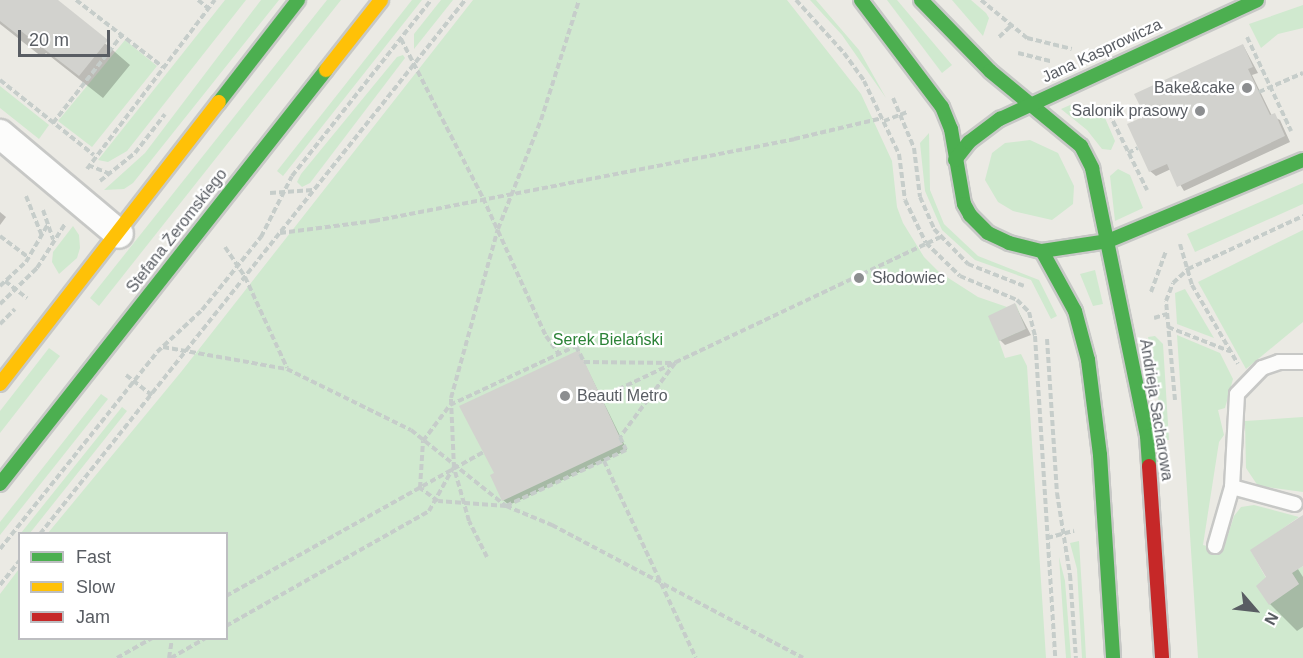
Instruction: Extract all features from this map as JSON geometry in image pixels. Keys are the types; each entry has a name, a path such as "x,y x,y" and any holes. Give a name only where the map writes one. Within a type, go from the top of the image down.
{"street":[{"path":"0,384 119,234 298,0"},
{"name":"Stefana Żeromskiego","path":"0,484 381,0"},
{"path":"861,0 935,94 951,129 964,204 976,224 1009,243 1042,251 1108,241 1303,160"},
{"path":"921,0 990,71 1081,146 1092,168 1108,241"},
{"name":"Jana Kasprowicza","path":"1029,105 1257,0"},
{"path":"955,160 984,130 1029,105"},
{"path":"0,134 119,234"},
{"name":"Andrieja Sacharowa","path":"1108,241 1148,446 1162,658"},
{"path":"1042,251 1075,311 1088,360 1101,469 1113,658"}],"lane":[{"path":"1215,546 1232,487 1233,417 1237,394 1247,380 1279,362 1303,362"},
{"path":"1232,487 1295,504"}],"path":[{"path":"76,0 163,67"},
{"path":"198,0 208,9"},
{"path":"85,172 94,155 215,0"},
{"path":"0,549 163,346 202,310 238,266 268,227 282,192 431,0"},
{"path":"42,532 465,0"},
{"path":"487,557 469,521 454,468 450,405 498,229 542,120 579,0"},
{"path":"796,0 852,62 883,120 900,159 907,207 926,243 960,276 1017,300 1029,312 1036,342 1055,658"},
{"path":"981,0 1027,38 1075,50"},
{"path":"53,123 122,35"},
{"path":"1236,40 1246,35 1295,139"},
{"path":"401,39 415,62 483,198 546,336 559,354"},
{"path":"1009,56 1035,54 1054,64"},
{"path":"1259,92 1271,89 1303,73"},
{"path":"0,80 94,155"},
{"path":"890,89 916,155 926,216 940,237 968,264 1028,289"},
{"path":"1104,102 1114,97"},
{"path":"95,188 135,153 171,108"},
{"path":"280,233 374,221 512,192 794,139 900,116 920,108"},
{"path":"1107,108 1148,191 1155,195"},
{"path":"1128,153 1138,148"},
{"path":"261,202 268,193 314,190"},
{"path":"0,286 29,258 53,214"},
{"path":"1167,314 1170,288 1188,269 1303,216"},
{"path":"0,304 37,268 70,217"},
{"path":"1178,235 1192,285 1247,380"},
{"path":"0,236 29,258"},
{"path":"602,397 940,237"},
{"path":"232,238 225,247 245,277 287,369"},
{"path":"1146,297 1155,286 1165,260 1164,241"},
{"path":"5,281 35,304"},
{"path":"1168,327 1230,351"},
{"path":"1047,331 1057,492 1070,575 1076,658"},
{"path":"163,346 287,369 411,430 454,468 506,506 552,525 662,586 803,658"},
{"path":"420,488 423,441 450,405 576,346 584,362 675,363"},
{"path":"420,488 438,501 506,506 604,461 626,450 620,437 675,363"},
{"path":"118,368 152,394"},
{"path":"228,595 484,452"},
{"path":"604,461 696,658"},
{"path":"228,625 429,511 438,501 454,468"},
{"path":"0,585 18,562"},
{"path":"117,658 150,640"},
{"path":"170,658 172,640"},
{"path":"170,658 203,640"}],"green space":[{"path":"225,0 246,0 127,151 108,162 98,160"},
{"path":"261,0 279,0 133,183 124,189 104,190 145,153"},
{"path":"327,0 341,0 99,306 90,298"},
{"path":"412,0 422,0 283,176 277,171"},
{"path":"441,0 453,0 414,49 414,34"},
{"name":"Serek Bielański","path":"473,0 787,0 861,94 892,161 897,207 903,223 924,257 939,272 978,297 1007,307 1016,304 1026,329 999,341 1005,358 1021,354 1027,366 1046,658 0,658 0,594 18,570 18,640 228,640 228,532 49,532 181,372"},
{"path":"810,0 816,0 859,50 886,98 842,35"},
{"path":"887,0 897,0 952,65 942,73"},
{"path":"952,0 971,0 986,13 989,18 983,36"},
{"path":"1303,5 1303,28 1278,34 1261,48 1249,24"},
{"path":"125,40 157,66 92,147 58,121"},
{"path":"403,55 405,58 310,183 302,187 297,182 301,174 397,57"},
{"path":"0,86 49,125 39,139 0,108"},
{"path":"1077,102 1105,118 1115,141 1111,150 1102,149 1087,130 1061,109"},
{"path":"929,133 930,190 944,224 978,256 1039,280 1057,316 1051,319 1031,280 975,260 942,230 925,191 920,143"},
{"path":"1030,140 1058,153 1074,186 1073,204 1052,220 1013,211 998,202 985,180 992,153 1005,143"},
{"path":"1118,169 1130,175 1143,208 1115,221 1110,176"},
{"path":"1303,183 1303,204 1195,252 1187,234"},
{"path":"73,226 79,235 80,248 77,258 59,274 52,262 53,252"},
{"path":"1303,230 1303,322 1246,369 1198,282"},
{"path":"1095,270 1103,304 1093,306 1080,274"},
{"path":"1185,289 1214,338 1177,324 1175,293"},
{"path":"1177,335 1220,353 1233,379 1225,408 1218,410 1224,435 1219,442 1203,545 1223,550 1234,516 1241,507 1254,505 1299,517 1251,551 1266,578 1269,604 1299,584 1292,573 1303,566 1303,658 1198,658"},
{"path":"1155,336 1163,344 1169,440 1165,440 1148,337"},
{"path":"49,348 60,356 0,433 0,411"},
{"path":"101,394 108,399 0,535 0,522"},
{"path":"122,407 127,411 31,532 22,532"},
{"path":"1303,417 1303,492 1258,486 1246,468 1245,421"},
{"path":"1079,541 1086,658 1082,658 1077,569 1070,543"},
{"path":"1059,557 1065,581 1071,658 1066,658"}],"building":[{"path":"0,0 58,0 108,40 79,76 21,31 18,35 0,21"},
{"path":"1243,44 1253,67 1248,69 1270,115 1275,113 1285,136 1177,187 1167,164 1149,172 1127,124 1145,116 1134,94"},
{"path":"1015,303 1026,329 999,341 988,316"},
{"path":"579,350 623,444 502,501 490,475 494,473 459,406"},
{"path":"1303,515 1303,566 1292,573 1299,584 1269,605 1256,586 1266,577 1250,550"}],"traffic: fast":[{"path":"219,102 298,0"},
{"path":"861,0 942,107 951,129 964,204 970,215 988,233 1009,243 1042,251 1108,241 1303,160"},
{"path":"921,0 990,71 1081,146 1092,168 1147,436 1149,466"},
{"path":"955,160 969,142 1000,119 1257,0"},
{"path":"0,484 326,70"},
{"path":"1042,251 1075,311 1088,360 1100,455 1113,658"}],"traffic: slow":[{"path":"326,70 381,0"},
{"path":"0,384 219,102"}],"traffic: jam":[{"path":"1149,466 1162,658"}],"place":[{"name":"Bake&cake","path":"1247,88"},
{"name":"Salonik prasowy","path":"1200,111"},
{"name":"Słodowiec","path":"859,278"},
{"name":"Beauti Metro","path":"565,396"}]}
